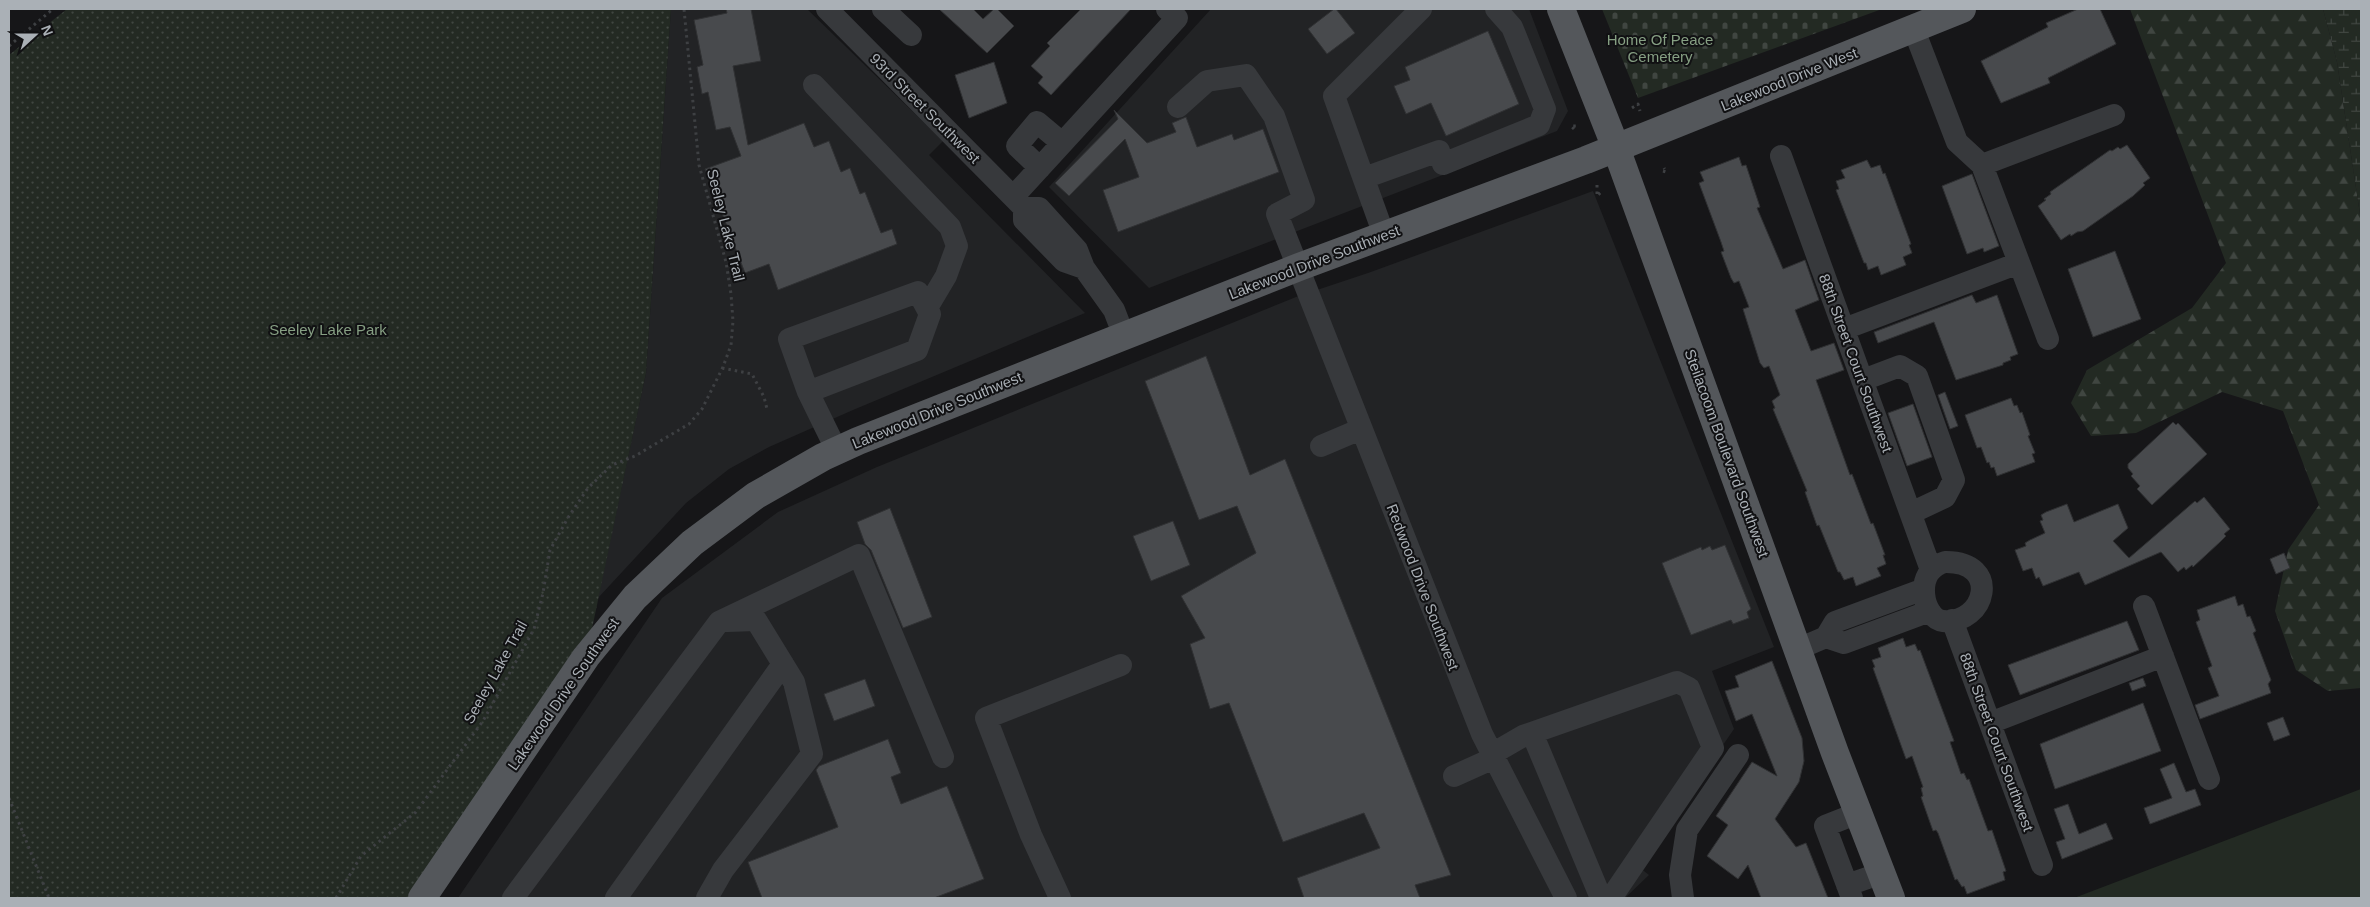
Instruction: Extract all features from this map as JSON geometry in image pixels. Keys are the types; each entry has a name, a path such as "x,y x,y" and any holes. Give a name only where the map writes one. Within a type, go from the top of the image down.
{"main road":[{"name":"Steilacoom Boulevard Southwest","path":"1561,9 1616,148 1858,813 1891,898"},
{"name":"Lakewood Drive West","path":"1616,148 1914,30 1962,9"},
{"name":"Lakewood Drive Southwest","path":"431,894 586,657 635,597 663,569 723,518 788,476 837,451 1124,336 1299,267 1616,148"}],"street":[{"name":"93rd Street Southwest","path":"826,9 1018,202 1039,208 1077,250 1084,268 1114,310 1124,336"},
{"path":"883,9 912,35"},
{"path":"1018,202 1040,168 1177,18 1167,9"},
{"path":"1384,235 1334,96 1421,9"},
{"path":"1364,178 1438,151 1444,164 1539,125 1545,109 1512,27 1496,9"},
{"path":"1914,30 1956,142 1982,165 2048,339"},
{"name":"Redwood Drive Southwest","path":"1178,106 1207,81 1246,75 1274,116 1304,200 1277,214 1453,666 1493,756 1566,898"},
{"path":"814,85 950,227 957,246 946,276 926,308"},
{"path":"1982,165 2114,115"},
{"path":"1040,168 1017,146 1037,122 1062,143"},
{"name":"88th Street Court Southwest","path":"1781,156 1910,513 1928,579 1930,611"},
{"path":"1844,329 2019,262"},
{"path":"808,392 917,350 930,314 918,292 789,339 808,392 837,451"},
{"path":"1863,380 1900,366 1917,376 1954,480 1945,497 1910,513"},
{"path":"1321,446 1361,429"},
{"path":"513,898 719,622 859,554 942,757"},
{"path":"1798,649 1826,637 1835,622 1928,579 1945,562 1963,563 1970,566 1980,579 1981,594 1978,604 1973,610 1952,620 1942,621 1935,618 1930,611 1844,643 1826,637"},
{"path":"2144,606 2209,778"},
{"path":"707,898 723,870 812,754 794,682 756,620 719,622"},
{"name":"88th Street Court Southwest","path":"1952,620 2042,865"},
{"path":"1990,723 2163,656"},
{"path":"616,898 783,664"},
{"path":"1060,898 1030,835 986,718 1121,665"},
{"path":"1454,776 1532,733 1677,682 1689,688 1713,748 1611,898"},
{"path":"1532,733 1601,898"},
{"path":"1683,898 1680,875 1687,830 1738,755"},
{"path":"1858,813 1825,826 1850,892 1882,873"}],"path":[{"path":"9,46 53,9"},
{"name":"Seeley Lake Trail","path":"336,898 361,856 416,812 483,721 534,629 543,593 550,550 569,516 588,488 612,465 635,456 689,424 702,409 722,368 731,345 733,321 731,294 722,246 699,165 684,9"},
{"path":"1632,108 1638,104 1640,111"},
{"path":"1598,185 1597,196 1601,192"},
{"path":"722,368 752,374 764,398 767,409"},
{"path":"9,798 49,898"}],"shaded area":[{"path":"671,9 807,9 943,141 929,155 1085,313 853,410 769,447 729,469 686,503 598,598 646,373"},
{"path":"1211,9 1529,9 1568,111 1557,131 1149,288 1049,187"},
{"path":"1593,191 1774,647 1712,671 1734,729 1639,867 1649,875 1625,898 458,898 662,598 778,512 877,467 1296,297 1368,273"}],"green space":[{"name":"Seeley Lake Park","path":"67,9 671,9 646,373 586,657 422,898 9,898 9,55"},
{"name":"Home Of Peace Cemetery","path":"1602,9 1882,9 1638,98"},
{"path":"2130,9 2323,9 2337,62 2361,221 2361,688 2328,691 2296,670 2275,611 2288,550 2319,505 2283,411 2222,392 2136,433 2091,436 2071,403 2087,370 2192,308 2226,263"},
{"path":"2323,9 2361,9 2361,221 2337,62"},
{"path":"2361,789 2361,898 2074,898"}],"building":[{"path":"726,9 751,9 761,61 733,66 748,145 804,123 814,147 829,141 841,172 850,168 860,194 865,192 881,233 892,229 897,244 778,290 769,264 745,273 705,169 741,156 730,127 716,130 708,92 702,94 697,67 703,65 694,20 727,13"},
{"path":"939,9 973,9 983,19 994,9 997,9 1014,26 987,53"},
{"path":"1081,9 1131,9 1051,95 1038,83 1043,77 1031,66 1050,46 1047,43"},
{"path":"1336,9 1355,33 1327,54 1308,29"},
{"path":"2078,9 2100,9 2116,44 2048,78 2050,83 2001,103 1981,61 2048,27 2046,23"},
{"path":"1488,31 1519,104 1446,136 1431,103 1406,114 1394,86 1410,80 1405,67"},
{"path":"994,62 1007,103 969,118 955,75"},
{"path":"1114,110 1147,143 1176,132 1172,123 1186,117 1197,147 1232,134 1234,140 1263,129 1279,172 1118,232 1103,190 1139,177 1125,139 1069,196 1055,183 1118,119"},
{"path":"2127,145 2150,178 2143,183 2145,185 2133,196 2083,231 2071,236 2070,234 2061,240 2038,206 2046,200 2044,199 2051,194 2050,192 2110,150 2112,151 2118,147 2120,149"},
{"path":"1739,157 1742,166 1746,165 1760,207 1757,208 1783,269 1805,260 1819,300 1795,310 1811,351 1834,343 1844,370 1816,380 1850,475 1852,474 1871,524 1873,523 1885,555 1883,555 1886,564 1877,568 1881,576 1856,586 1853,577 1844,580 1840,572 1838,572 1819,525 1817,526 1805,492 1807,491 1773,409 1775,408 1772,401 1780,395 1769,366 1764,368 1760,363 1743,309 1749,307 1739,281 1734,283 1731,278 1721,252 1724,251 1721,242 1699,183 1704,181 1700,172"},
{"path":"1867,160 1871,168 1880,165 1883,174 1885,173 1911,244 1909,245 1912,253 1903,257 1906,265 1881,275 1878,266 1868,270 1866,263 1864,263 1836,190 1839,189 1836,181 1845,178 1841,170"},
{"path":"1972,174 1999,246 1984,252 1983,248 1967,254 1942,186"},
{"path":"2115,251 2141,319 2093,337 2068,269"},
{"path":"1972,295 1976,303 1997,295 2018,354 2010,357 2011,360 2003,363 2003,365 1956,380 1934,322 1878,343 1874,332"},
{"path":"1206,356 1250,475 1285,459 1451,875 1415,885 1420,898 1304,898 1297,878 1380,848 1364,813 1283,842 1229,703 1210,709 1190,644 1205,638 1181,596 1256,553 1237,506 1199,520 1145,381"},
{"path":"1945,392 1958,426 1950,429 1938,395"},
{"path":"2011,398 2014,406 2017,405 2020,413 2022,412 2030,435 2028,436 2035,453 2032,454 2035,462 1997,476 1994,467 1991,468 1989,462 1987,463 1981,447 1977,448 1965,415"},
{"path":"1913,404 1932,457 1907,466 1888,413"},
{"path":"2173,422 2176,425 2178,423 2207,454 2152,505 2137,489 2140,486 2131,476 2133,474 2128,468 2128,464"},
{"path":"2204,497 2230,529 2224,534 2226,536 2220,542 2193,567 2192,565 2186,570 2184,567 2178,572 2161,552 2085,585 2079,572 2043,586 2039,577 2036,579 2032,568 2023,571 2015,550 2026,546 2025,543 2045,533 2040,521 2043,520 2041,515 2046,512 2067,504 2074,522 2118,504 2128,528 2113,541 2129,558 2195,501 2197,503"},
{"path":"890,508 932,617 903,628 871,550 865,544 857,522"},
{"path":"1173,521 1190,565 1151,581 1133,536"},
{"path":"1725,545 1751,609 1747,612 1749,618 1733,624 1731,620 1691,635 1662,563 1701,547 1702,550 1710,546 1712,550"},
{"path":"2284,553 2290,568 2276,574 2270,559"},
{"path":"2235,596 2238,606 2243,604 2247,617 2250,616 2256,631 2253,633 2271,680 2268,684 2271,693 2200,719 2195,705 2219,696 2208,668 2212,666 2196,622 2200,620 2197,610"},
{"path":"2127,621 2139,650 2020,695 2008,665"},
{"path":"1903,638 1906,647 1915,644 1918,651 1920,650 1954,741 1950,742 1961,774 1964,773 1967,780 1969,779 1988,831 1992,830 2006,871 2003,872 2005,880 1967,894 1964,886 1962,887 1957,879 1955,880 1938,833 1936,830 1933,831 1921,797 1923,796 1921,788 1923,787 1912,756 1906,759 1873,668 1875,667 1872,660 1881,657 1878,648"},
{"path":"1772,661 1802,738 1804,761 1799,782 1775,819 1796,847 1806,843 1828,898 1761,898 1748,865 1738,879 1707,856 1728,825 1716,816 1752,762 1777,776 1752,714 1736,721 1725,691 1739,687 1735,676"},
{"path":"2143,678 2146,686 2132,691 2129,683"},
{"path":"865,679 875,706 834,721 824,694"},
{"path":"2143,703 2161,751 2055,789 2040,744"},
{"path":"2283,717 2290,735 2274,741 2267,723"},
{"path":"888,739 901,773 891,777 901,804 947,786 984,879 934,898 762,898 748,862 838,827 816,770 819,766"},
{"path":"2174,763 2186,792 2195,789 2201,805 2150,824 2144,808 2172,798 2160,769"},
{"path":"2068,804 2079,834 2106,823 2113,839 2062,859 2056,842 2065,839 2054,809"}]}
